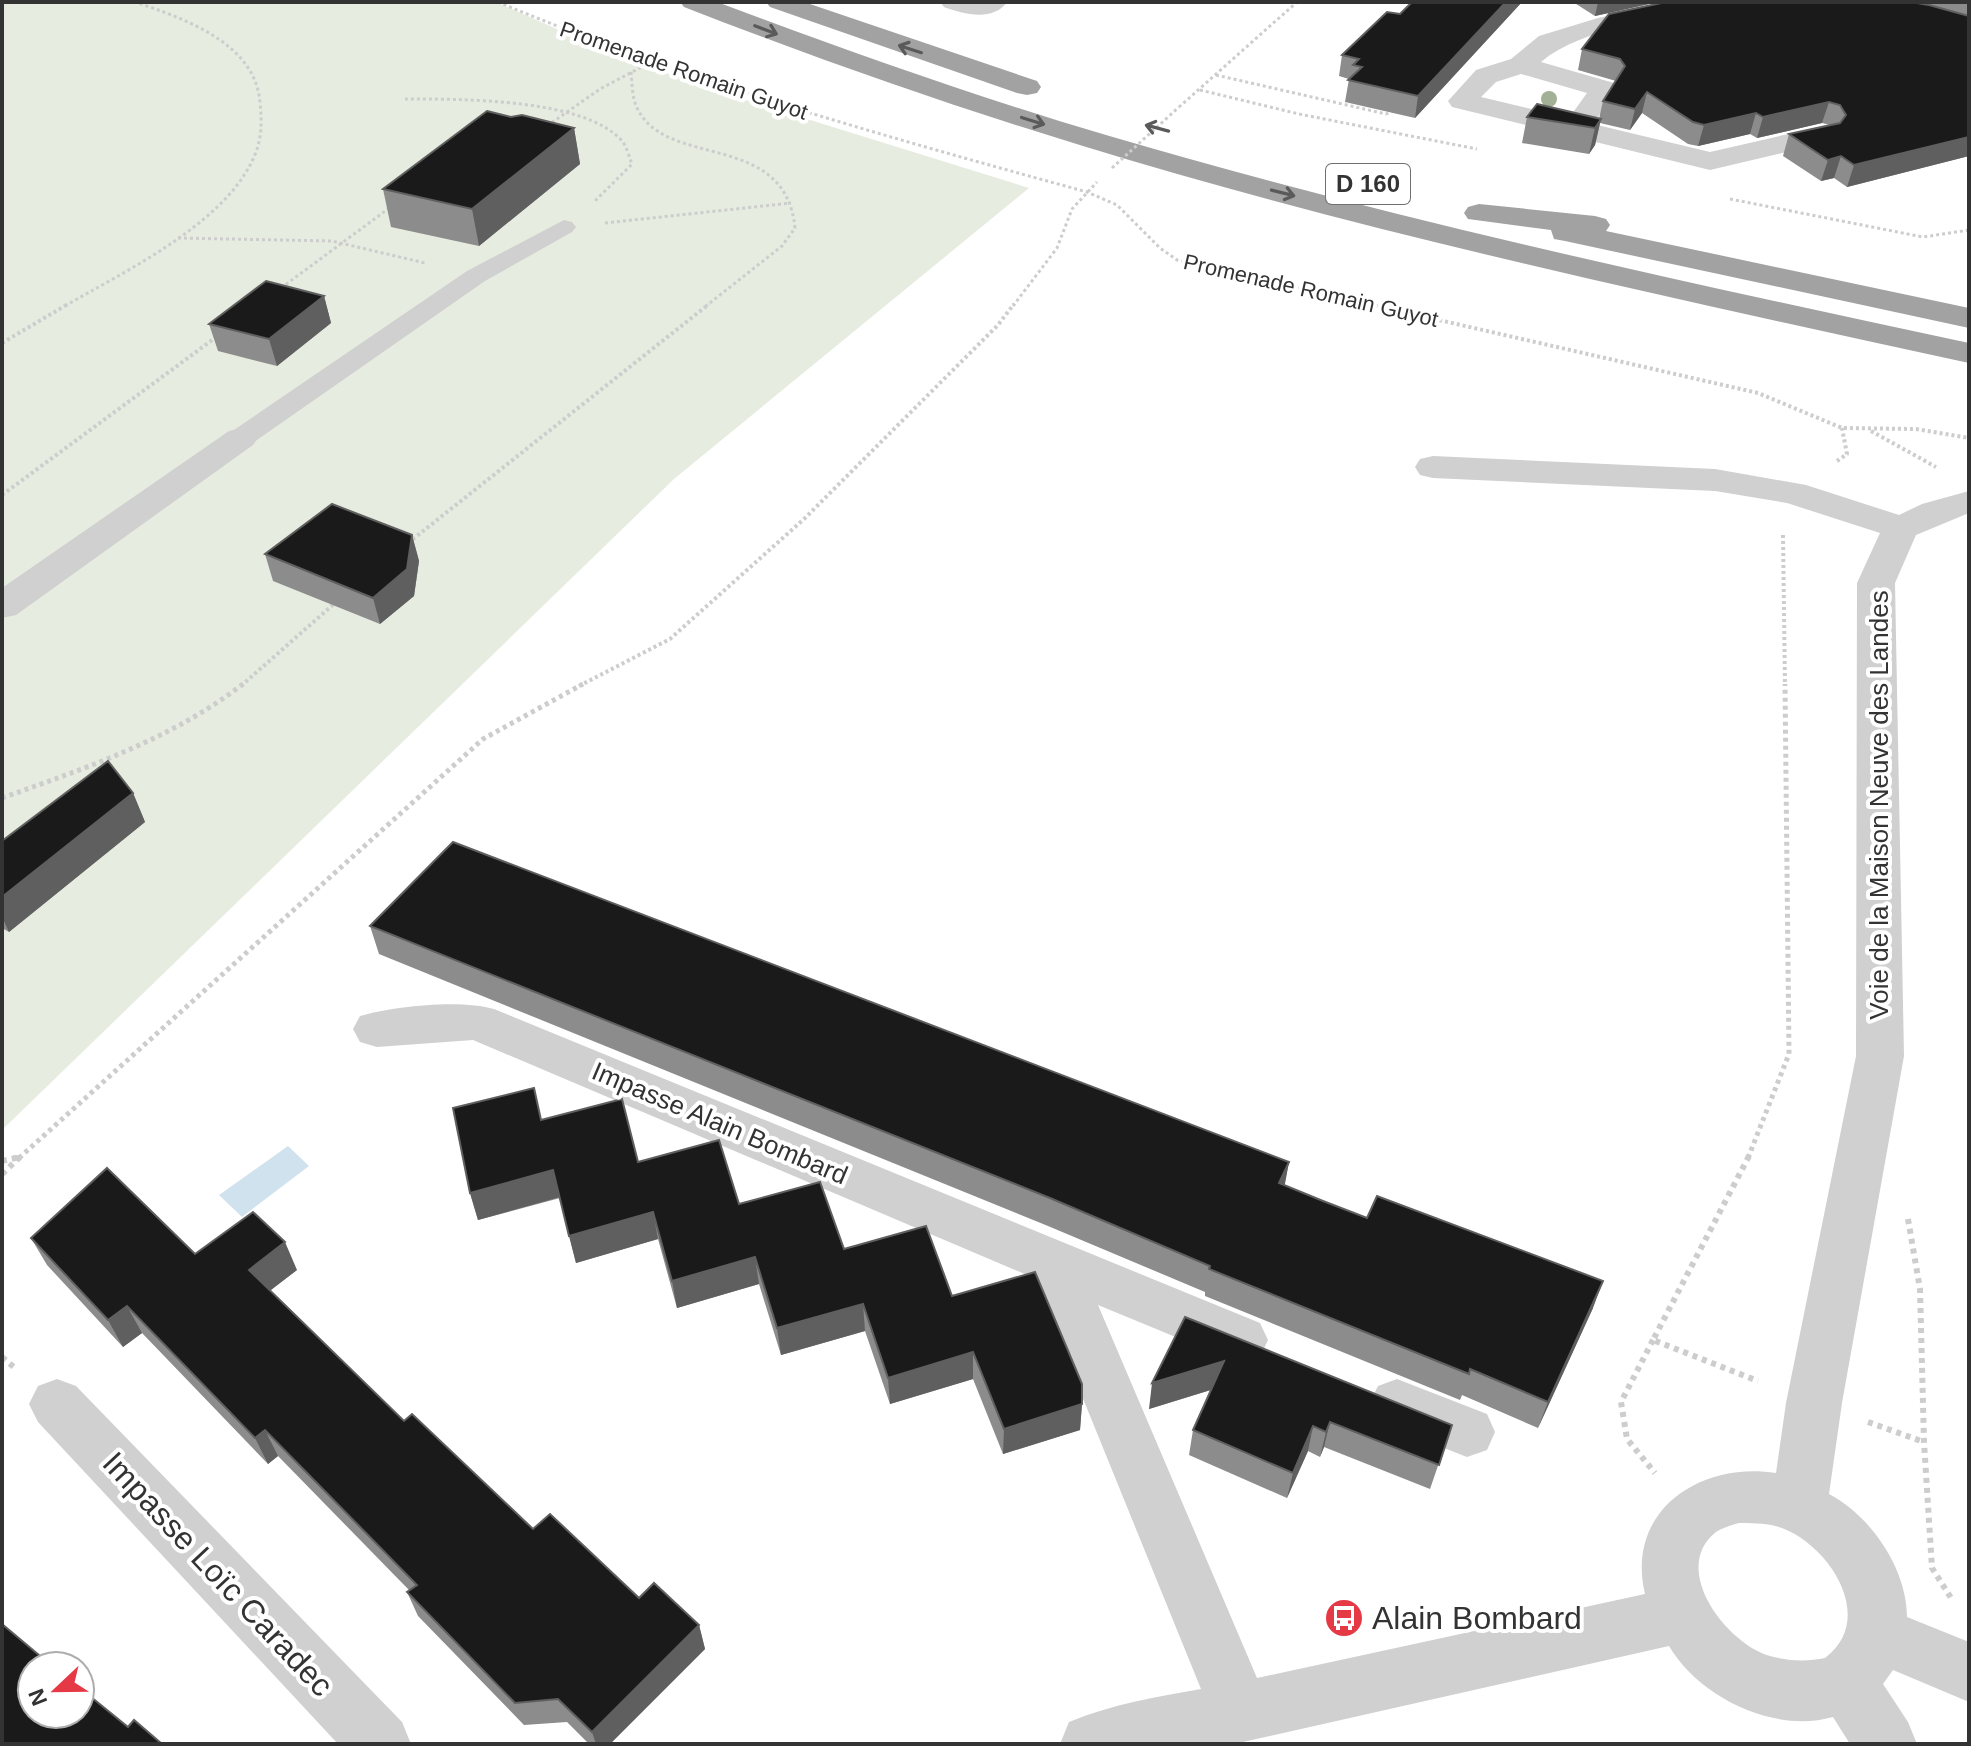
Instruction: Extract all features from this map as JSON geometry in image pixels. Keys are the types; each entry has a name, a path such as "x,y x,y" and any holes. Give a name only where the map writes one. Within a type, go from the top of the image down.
{"highway":[{"name":"D 160","path":"693,2 900,77 1095,140 1264,188 1461,218 1969,318"},
{"path":"779,2 1051,95"},
{"name":"D 160","path":"1461,218 1622,228 1969,306"},
{"name":"D 160","path":"1461,218 1723,300 1969,353"},
{"name":"D 160","path":"1461,218 1597,287 1969,370"}],"street":[{"path":"953,2 967,7 988,5"},
{"path":"1462,101 1486,76 1521,65 1548,42 1607,24 1708,2"},
{"path":"1521,65 1604,89 1576,128"},
{"path":"1462,101 1710,161 1823,135"},
{"path":"2,606 241,438"},
{"path":"1433,467 1715,480 1793,493 1901,528 1935,512 1969,502"},
{"name":"Voie de la Maison Neuve des Landes","path":"1799,1507 1814,1403 1880,1056 1876,583 1901,528"},
{"name":"Impasse Alain Bombard","path":"377,1029 477,1022 1290,1360"},
{"path":"1054,1263 1241,1712"},
{"path":"1349,1384 1467,1432"},
{"name":"Impasse Loïc Caradec","path":"57,1404 380,1744"},
{"path":"1738,1496 1768,1497 1799,1507 1828,1525 1851,1548 1869,1576 1878,1605 1861,1657 1818,1691 1787,1691 1755,1682 1725,1666 1699,1643 1680,1615 1670,1587 1668,1560 1675,1536 1689,1516 1711,1501 1738,1496"},
{"path":"1091,1744 1133,1732 1241,1712 1680,1615"},
{"path":"1861,1657 1969,1672"},
{"path":"1861,1657 1886,1744"}],"lane":[{"path":"241,438 476,276 564,227"}],"path":[{"path":"2,343 177,238 210,214 242,180 256,149 263,110 254,75 204,30 174,14 135,2"},
{"name":"Promenade Romain Guyot","path":"498,2 651,62 854,126 1087,192 1117,205 1160,248 1177,260 1758,393 1842,428 1916,429 1969,438"},
{"path":"1112,168 1297,2"},
{"path":"541,129 651,62"},
{"path":"398,551 782,246 795,228 791,203 770,175 750,161 695,147 664,135 646,122 634,108 630,92 631,72"},
{"path":"1216,75 1386,114 1410,103 1462,101"},
{"path":"405,99 486,101 564,113 596,121 619,134 632,149 632,164 619,180 564,227"},
{"path":"2,1174 483,739 535,708 670,639 805,518 998,325 1057,248 1072,209 1087,192"},
{"path":"271,296 403,198"},
{"path":"564,227 791,203"},
{"path":"177,238 343,243 476,276"},
{"path":"2,495 223,332"},
{"path":"1689,1516 1627,1439 1621,1402 1758,1140 1789,1054 1782,520 1793,493 1847,454 1842,428"},
{"path":"1870,430 1940,469"},
{"path":"2,798 98,764 191,719 239,687 339,600"},
{"path":"2,1161 21,1157"},
{"path":"1907,1211 1920,1289 1924,1442 1932,1568 1957,1607"},
{"path":"1653,1340 1924,1442"}],"shaded area":[{"path":"2,2 496,2 622,58 1029,188 674,479 2,1130"}],"water":[{"path":"288,1146 309,1166 242,1217 219,1195"}],"building":[{"path":"1412,2 1506,2 1418,96 1348,80 1362,67 1353,65 1359,59 1342,55 1387,12 1400,14"},
{"path":"1666,2 1911,2 1969,16 1969,137 1854,165 1841,156 1828,160 1789,134 1840,123 1846,115 1840,105 1829,102 1763,117 1756,113 1704,125 1693,122 1647,92 1635,109 1603,101 1625,66 1620,59 1582,49 1609,14"},
{"path":"1537,104 1601,119 1595,128 1527,117"},
{"path":"487,111 511,117 522,115 574,128 472,209 383,189"},
{"path":"266,281 324,296 269,339 209,324"},
{"path":"332,504 412,535 407,569 373,598 265,554"},
{"path":"108,761 133,793 2,897 2,841"},
{"path":"453,842 1289,1162 1279,1183 1367,1218 1377,1196 1603,1281 1548,1402 1470,1369 1469,1374 1209,1269 1210,1266 1050,1198 370,926"},
{"path":"534,1088 541,1120 622,1099 638,1162 719,1140 739,1204 820,1182 844,1249 926,1226 952,1296 1035,1272 1082,1384 1082,1404 1004,1429 973,1352 888,1378 863,1304 777,1328 755,1257 672,1281 653,1212 569,1236 553,1170 470,1193 453,1108"},
{"path":"107,1168 195,1254 253,1212 285,1242 249,1270 404,1421 412,1414 533,1529 550,1514 639,1598 654,1583 699,1625 592,1732 558,1699 515,1703 407,1592 417,1585 265,1430 255,1438 127,1306 108,1320 31,1238"},
{"path":"1185,1317 1452,1425 1439,1465 1330,1422 1326,1432 1313,1426 1293,1473 1193,1430 1224,1361 1152,1383"},
{"path":"2,1624 33,1650 16,1650 16,1730 96,1730 96,1701 128,1727 134,1720 162,1744 2,1744"}],"place":[{"name":"Alain Bombard","path":"1344,1618"}]}
